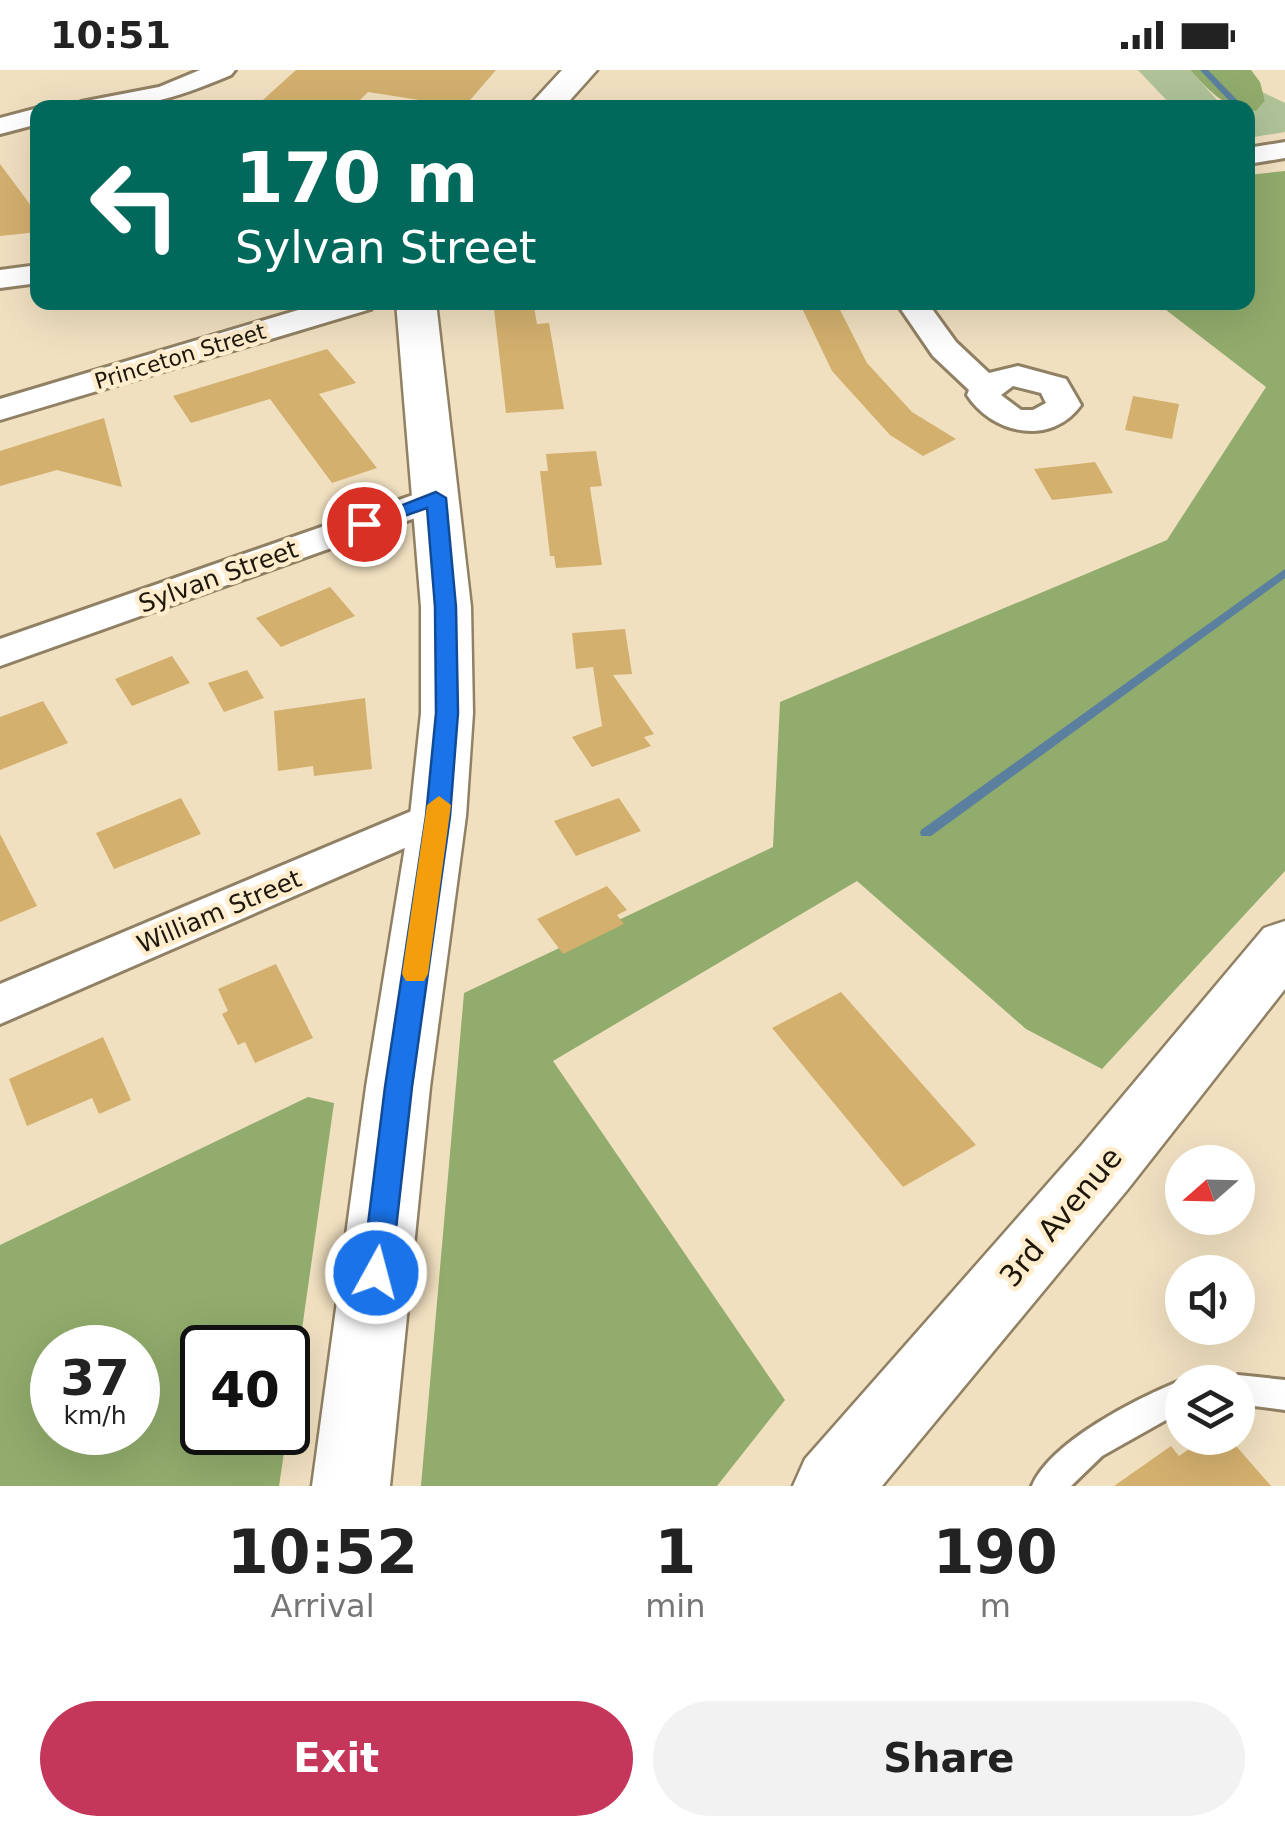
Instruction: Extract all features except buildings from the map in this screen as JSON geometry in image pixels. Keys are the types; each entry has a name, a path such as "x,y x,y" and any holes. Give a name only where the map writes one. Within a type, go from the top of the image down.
{"street":[{"path":"131,100 166,93 222,70"},
{"path":"552,100 581,70"},
{"path":"0,126 30,118"},
{"path":"1255,155 1285,150"},
{"path":"0,278 30,275"},
{"name":"Princeton Street","path":"0,410 333,310"},
{"path":"350,1486 398,1087 438,816 447,713 446,607 417,310"},
{"path":"915,310 930,336 950,359 987,388"},
{"name":"Sylvan Street","path":"0,654 436,498"},
{"name":"William Street","path":"0,1005 438,816"},
{"name":"3rd Avenue","path":"832,1486 1104,1168 1285,944"}],"lane":[{"path":"1255,1392 1285,1395"},
{"path":"1048,1486 1091,1446 1165,1405"}],"green space":[{"path":"1138,70 1190,70 1217,100 1166,100"},
{"path":"1190,70 1251,70 1260,82 1265,101 1255,111 1255,100 1222,100"},
{"path":"1262,92 1285,103 1285,132 1255,137 1255,111 1265,101"},
{"path":"1285,171 1285,871 1102,1069 1026,1029 857,881 553,1061 785,1400 717,1486 421,1486 464,993 773,847 780,702 1167,540 1266,387 1166,310 1255,310 1255,174"},
{"path":"308,1097 334,1103 303,1325 180,1325 180,1455 284,1455 279,1486 0,1486 0,1245"}],"waterway":[{"path":"1204,70 1233,100"},
{"path":"926,833 1285,573"}],"slow traffic":[{"path":"415,974 439,805"}],"route":[{"path":"364,524 436,498 446,607 447,713 438,816 398,1087 376,1273"}]}
